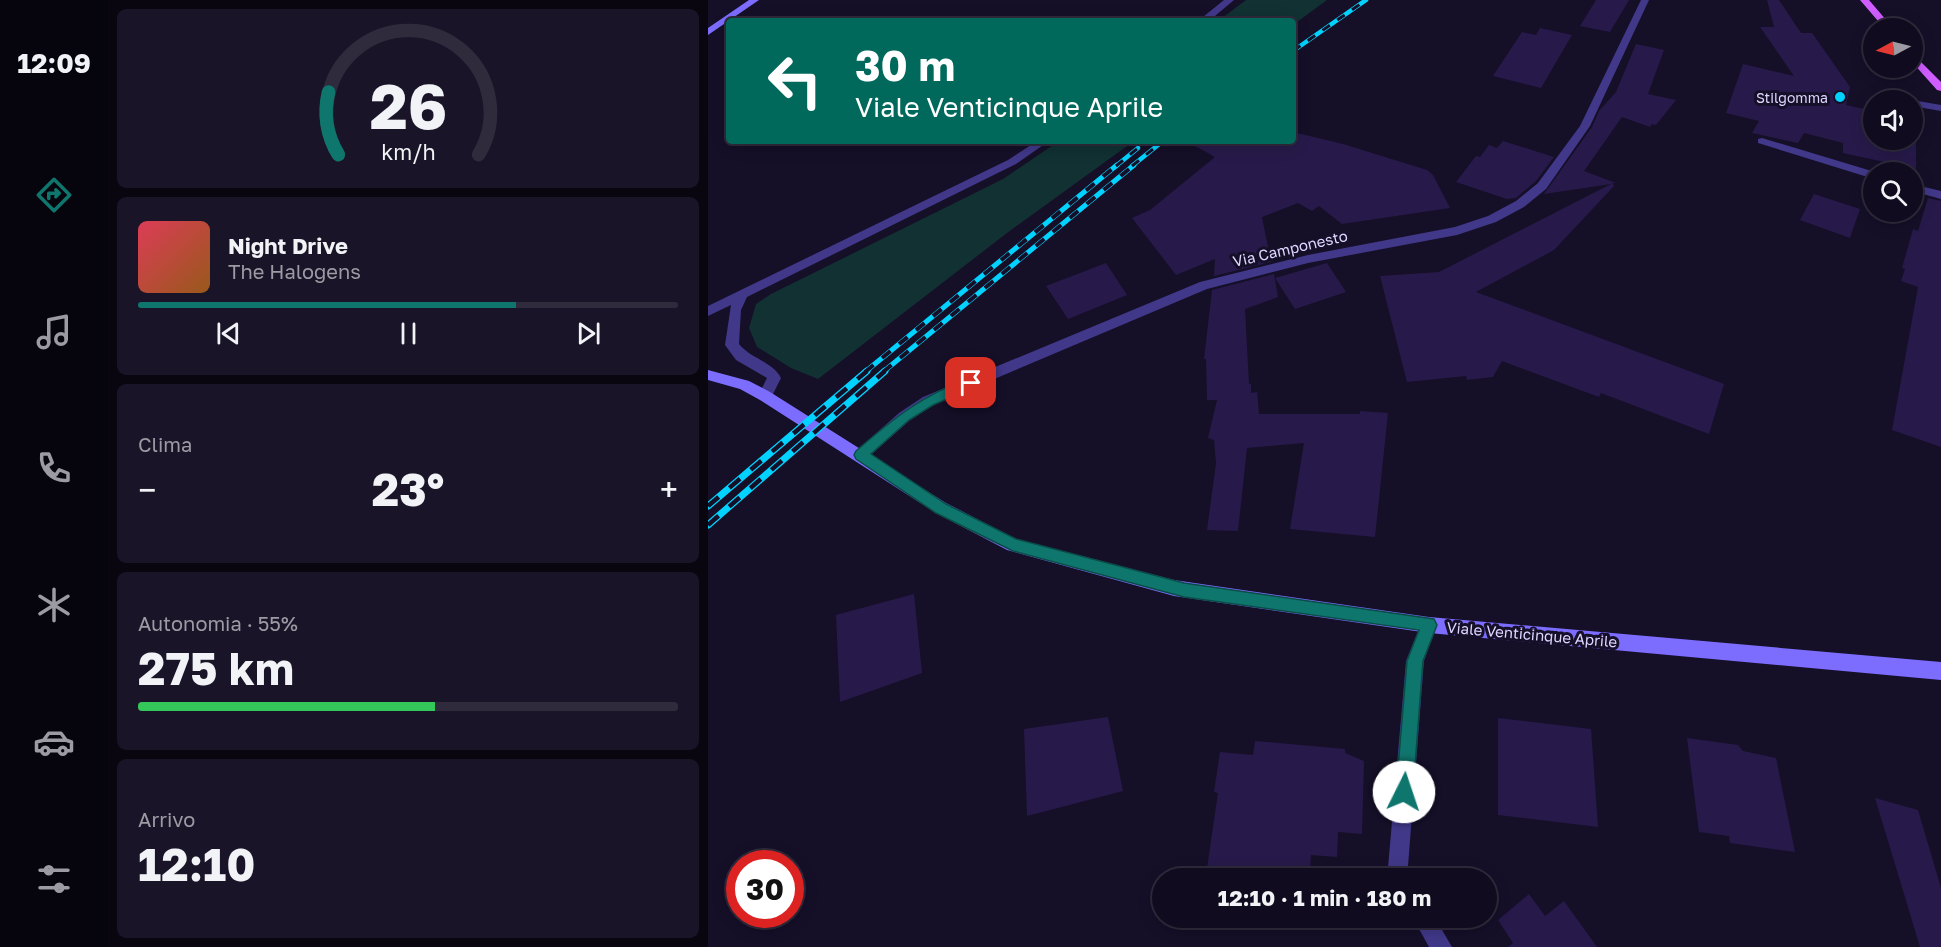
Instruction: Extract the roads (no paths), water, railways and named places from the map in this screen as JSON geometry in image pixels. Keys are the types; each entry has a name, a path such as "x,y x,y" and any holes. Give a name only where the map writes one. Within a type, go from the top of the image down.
{"main road":[{"path":"729,18 755,0"},
{"path":"1864,0 1880,18"},
{"path":"708,32 726,20"},
{"path":"1923,68 1941,88"},
{"name":"Viale Venticinque Aprile","path":"708,375 744,385 765,396 941,508 1013,545 1184,590 1429,625 1941,671"}],"street":[{"path":"1207,18 1230,0"},
{"name":"Via Camponesto","path":"861,455 904,417 928,401 1204,285 1308,259 1457,231 1492,219 1520,204 1542,186 1585,126 1645,0"},
{"path":"1923,105 1941,108"},
{"path":"1762,141 1863,173"},
{"path":"708,311 1012,162 1039,144"},
{"path":"1923,191 1941,195"},
{"path":"743,292 735,310 732,345 741,356 770,372 774,378 765,396"},
{"path":"1398,868 1415,661 1429,625"},
{"path":"1429,928 1441,947"}],"railway":[{"path":"1296,49 1366,0"},
{"path":"1132,166 1159,144"},
{"path":"1116,166 1138,148"},
{"path":"865,372 1117,165"},
{"path":"883,372 1134,165"},
{"path":"708,506 867,371"},
{"path":"708,525 885,371"}],"place":[{"name":"Stilgomma","path":"1840,97"}]}
